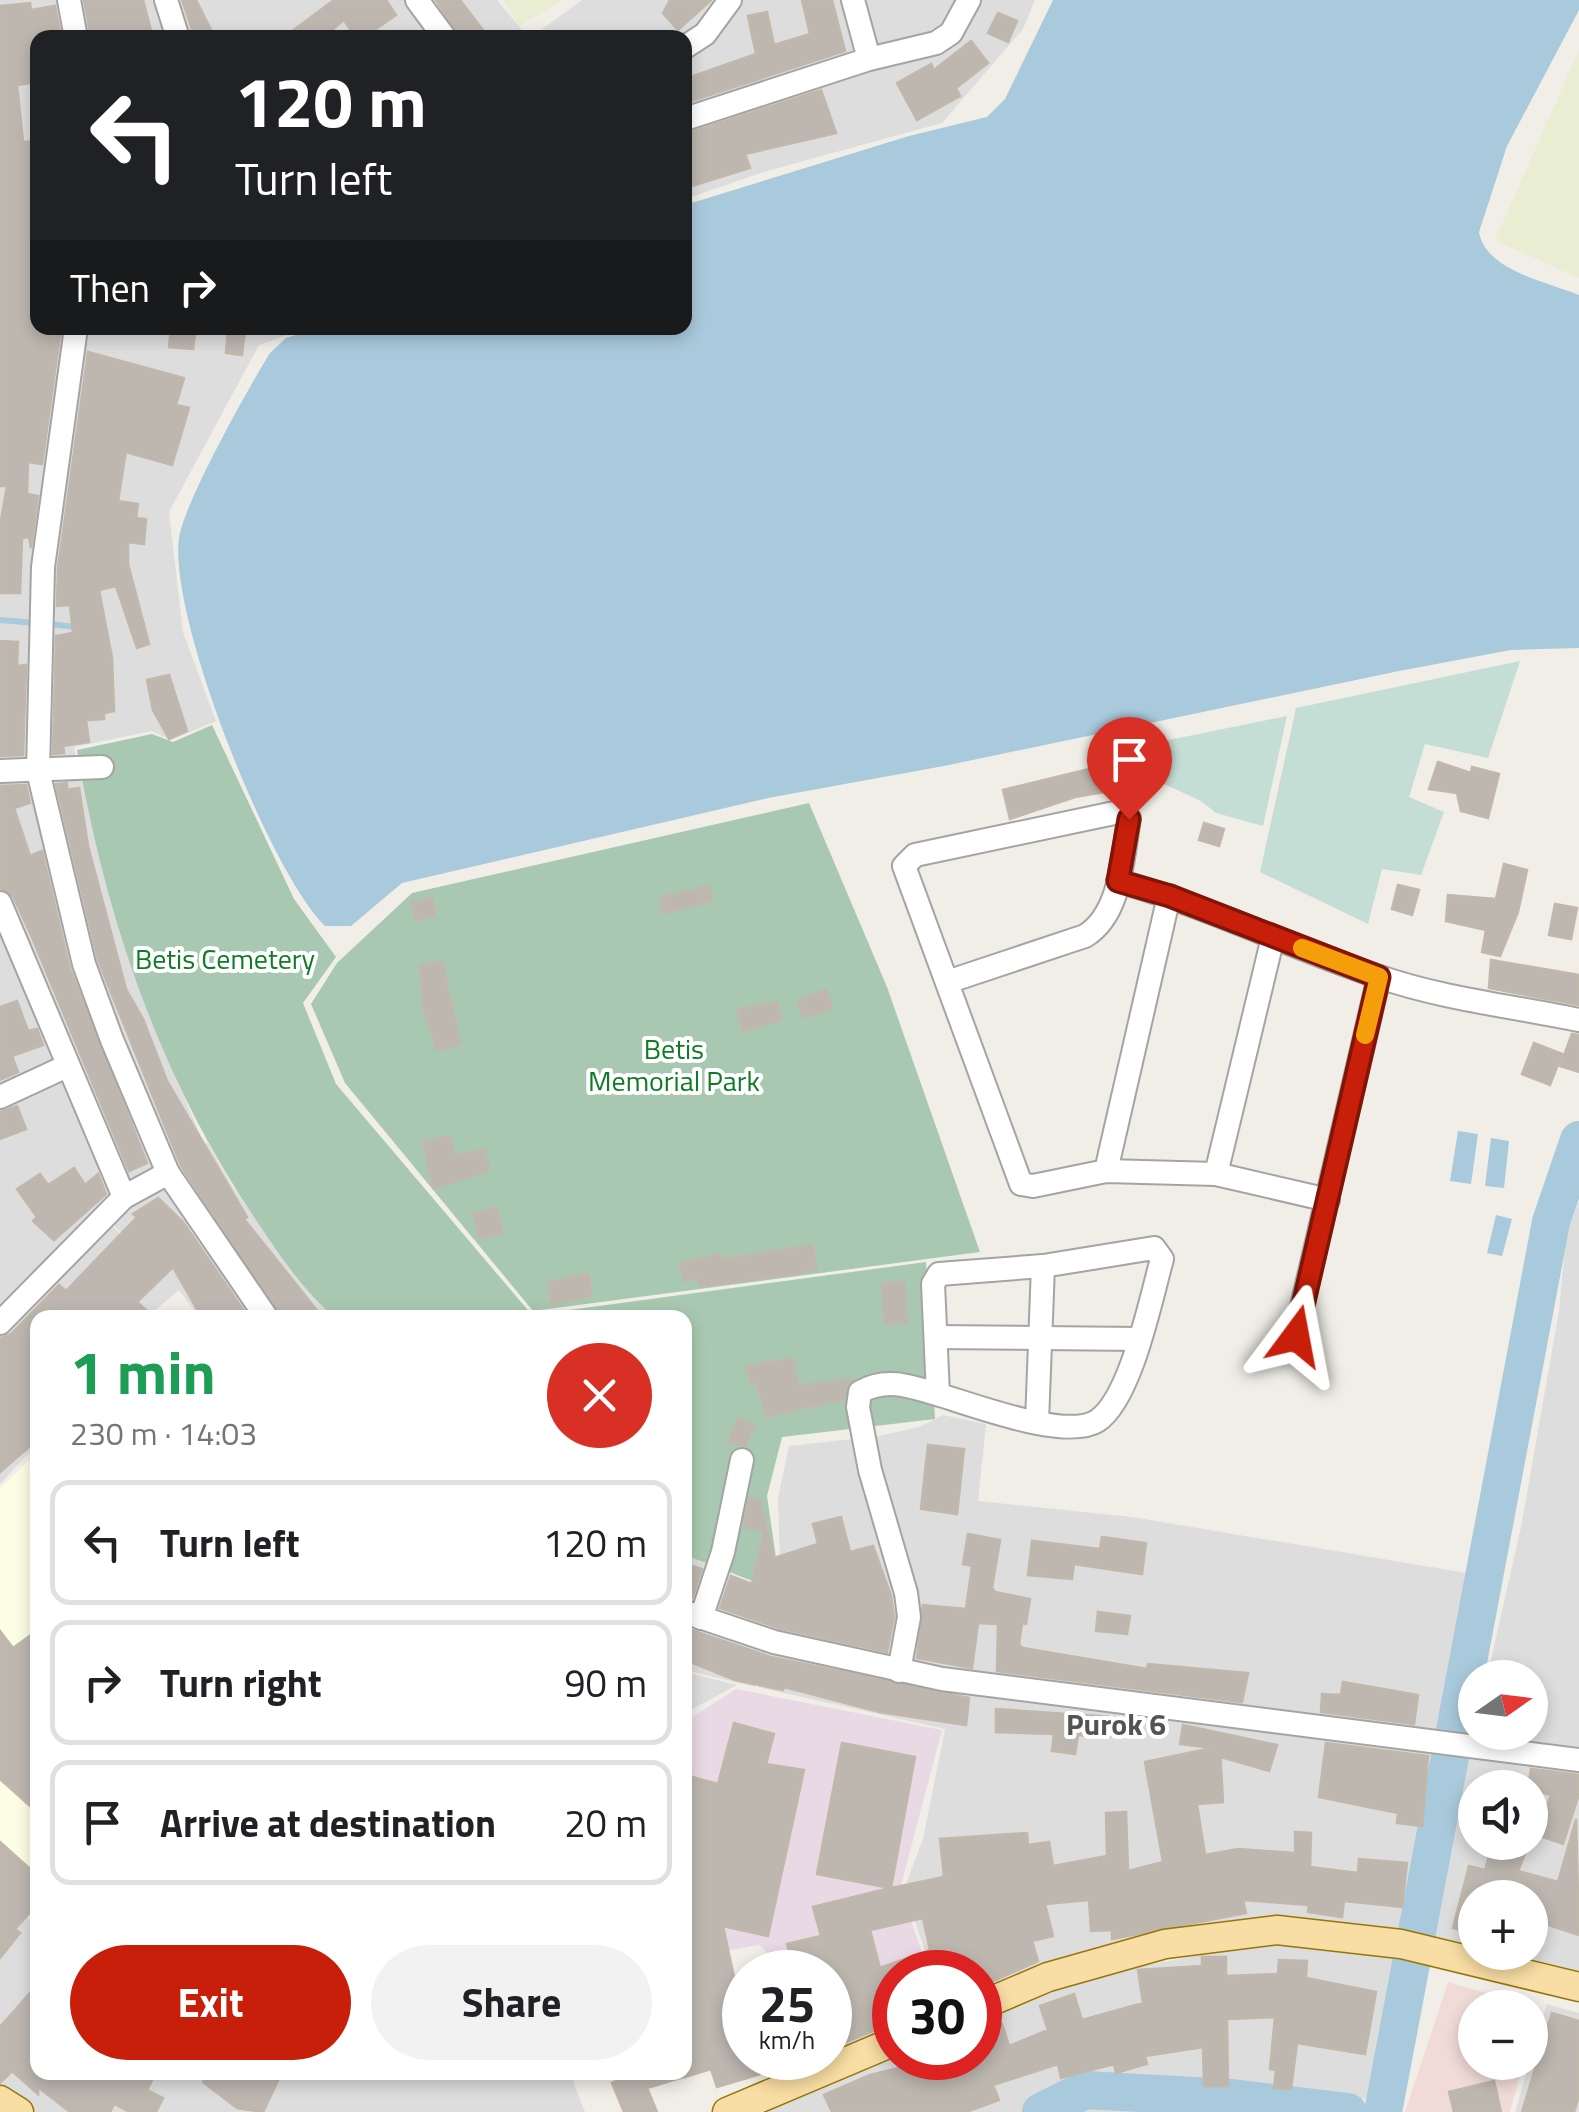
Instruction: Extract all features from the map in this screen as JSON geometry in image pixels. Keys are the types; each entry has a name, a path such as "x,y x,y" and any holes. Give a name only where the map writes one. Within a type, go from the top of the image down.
{"main road":[{"path":"1002,1997 1048,1977 1165,1944 1277,1930 1401,1944 1579,1987"},
{"path":"726,2112 872,2051"},
{"path":"0,2100 18,2112"}],"street":[{"path":"69,0 75,30"},
{"path":"166,0 175,30"},
{"path":"417,0 438,30"},
{"path":"692,42 705,34 730,0"},
{"path":"853,0 869,59"},
{"path":"692,117 869,59 936,43 951,33 969,0"},
{"path":"75,335 43,566 38,772 84,964 168,1172 262,1310"},
{"path":"0,771 102,767"},
{"path":"947,982 1085,936 1104,924 1118,881 1129,819 1120,812 909,859 904,866 1021,1184 1033,1186 1106,1172 1216,1174 1328,1200"},
{"path":"1118,881 1170,896 1379,977 1479,1004 1579,1020"},
{"path":"1106,1172 1170,896"},
{"path":"0,903 124,1197"},
{"path":"1216,1174 1273,937"},
{"path":"1296,1336 1379,977"},
{"path":"0,1097 68,1066"},
{"path":"0,1323 124,1197 168,1172"},
{"path":"900,1671 909,1617 906,1593 870,1470 858,1407 860,1392 897,1382 938,1394 1037,1422 1074,1427 1096,1422 1115,1402 1139,1339 1162,1259 1154,1248 934,1278 938,1394"},
{"path":"1037,1422 1043,1266"},
{"path":"936,1337 1139,1339"},
{"path":"742,1460 723,1552 693,1615 774,1642 900,1671 1579,1760"}],"shaded area":[{"path":"0,0 164,0 174,30 30,30 30,335 287,335 259,345 169,512 183,632 216,721 171,740 152,731 74,747 77,768 0,769"},
{"path":"176,0 405,0 428,30 185,30"},
{"path":"421,0 497,0 522,30 445,30"},
{"path":"503,0 563,0 519,26"},
{"path":"582,0 1035,0 1023,29 942,123 767,171 692,197 692,30 541,30"},
{"path":"1053,0 1579,0 1579,10 1507,146 1479,232 1484,245 1505,265 1579,295 1579,648 1511,650 768,798 402,883 351,926 325,926 302,897 251,800 206,681 180,575 179,538 183,521 233,417 270,353 286,338 296,335 692,335 692,203 909,136 987,117 1005,99"},
{"path":"1579,50 1579,278 1495,240"},
{"path":"1520,661 1488,758 1425,744 1409,797 1444,812 1421,875 1382,869 1368,924 1260,872 1296,708"},
{"path":"1287,716 1263,826 1216,813 1201,801 1140,773 1135,747"},
{"path":"81,775 167,1057 201,1137 171,1166 123,1194 0,882 0,776"},
{"path":"0,924 61,1064 0,1097"},
{"path":"64,1073 117,1188 0,1317 0,1100"},
{"path":"1458,1131 1478,1134 1471,1184 1450,1181"},
{"path":"1491,1138 1509,1141 1504,1188 1485,1186"},
{"path":"207,1142 233,1187 301,1283 329,1310 194,1310 179,1290 155,1310 30,1310 30,1452 0,1484 0,1327 104,1218 148,1260 103,1214 177,1175"},
{"path":"1579,1201 1579,1979 1544,1970 1548,1970 1548,1880 1458,1880 1458,1948 1423,1939 1458,1796 1458,1860 1548,1860 1548,1770 1464,1770 1469,1750 1548,1750 1548,1660 1491,1660 1521,1527 1559,1311 1566,1237"},
{"path":"1496,1215 1512,1219 1502,1256 1487,1253"},
{"name":"Purok 6","path":"943,1415 986,1424 978,1501 1132,1517 1467,1573 1412,1932 1191,1930 1002,1988 1002,1950 925,1950 904,1889 923,1839 945,1729 758,1687 775,1627 755,1687 692,1672 692,1557 781,1599 778,1498 789,1446 879,1436 919,1427"},
{"path":"30,1459 30,1704 0,1728 0,1488"},
{"path":"692,1674 737,1685 692,1709"},
{"path":"736,1689 942,1730 900,1889 921,1950 872,1950 872,2040 852,2048 852,1950 764,1950 759,1945 692,1957 692,1717"},
{"path":"30,1707 30,1916 0,1890 0,1731"},
{"path":"0,1893 30,1920 30,2080 573,2080 585,2112 16,2112 0,2100"},
{"path":"1267,1942 1400,1958 1366,2099 1086,2084 1027,2112 745,2112 822,2080 852,2080 852,2068 872,2060 872,2080 1002,2080 1002,2008 1076,1979"},
{"path":"1448,1982 1475,1990 1458,1990 1458,2080 1518,2080 1510,2112 1405,2112"},
{"path":"1548,2004 1579,2013 1579,2112 1515,2112 1524,2080 1548,2080"},
{"path":"1090,2098 1271,2112 1060,2112"}],"green space":[{"name":"Betis Cemetery","path":"212,725 294,899 336,957 303,1003 336,1084 528,1310 326,1310 284,1260 224,1169 165,1055 142,996 103,875 77,750 152,734 173,742"},
{"name":"Betis Memorial Park","path":"809,803 887,987 980,1252 532,1310 345,1083 311,1004 337,963 412,893"},
{"name":"Betis Cemetery","path":"926,1262 935,1419 782,1437 767,1496 781,1592 692,1558 692,1310 569,1310"}],"building":[{"path":"84,0 143,0 151,30 90,30"},
{"path":"182,0 196,0 211,30 192,30"},
{"path":"334,0 386,0 396,15 374,30 351,30 344,20 332,30 294,30"},
{"path":"436,0 460,0 483,30 455,30"},
{"path":"670,0 711,0 678,30 663,13"},
{"path":"802,0 832,0 845,51 692,101 692,77 756,54 748,16 767,12 774,45 810,34"},
{"path":"30,3 31,10 55,6 60,30 30,30 30,83 17,85 23,142 30,141 30,335 60,335 42,464 28,462 27,494 38,496 31,548 29,537 22,538 20,593 0,593 0,526 7,486 0,486 0,6"},
{"path":"998,13 1017,21 1008,42 988,33"},
{"path":"971,41 988,63 956,88 960,96 917,120 897,83 931,64 934,70"},
{"path":"821,90 836,133 745,154 750,168 692,186 692,132"},
{"path":"170,335 195,335 193,349 169,347"},
{"path":"227,335 244,335 242,355 226,353"},
{"path":"88,352 184,378 176,405 189,408 172,465 126,452 124,463 118,501 138,504 136,518 146,519 144,544 128,542 128,564 149,644 137,648 116,586 99,590 112,658 114,711 104,713 104,719 86,720 89,742 63,746 64,753 53,754 56,636 73,633 70,605 57,606 58,568"},
{"path":"0,641 18,642 17,666 26,665 23,755 0,756"},
{"path":"169,675 187,731 169,739 153,710 147,680"},
{"path":"1122,761 1127,788 1075,797 1010,819 1003,790"},
{"path":"1438,762 1471,773 1472,767 1499,774 1488,818 1461,811 1457,793 1429,789"},
{"path":"67,783 67,790 79,788 88,846 126,989 143,1019 167,1081 247,1217 244,1219 317,1310 277,1310 181,1166 98,960 56,784"},
{"path":"26,785 30,803 14,808 30,856 42,851 70,969 147,1163 129,1171 31,935 13,896 0,888 0,786"},
{"path":"1204,823 1224,829 1219,846 1199,840"},
{"path":"1504,864 1527,870 1518,912 1500,956 1482,952 1486,930 1446,921 1448,895 1496,899"},
{"path":"1398,885 1419,890 1412,915 1392,909"},
{"path":"709,886 712,901 663,913 660,898"},
{"path":"432,898 435,916 415,920 412,902"},
{"path":"1555,904 1577,908 1571,939 1549,935"},
{"path":"1491,960 1579,975 1579,1005 1489,988"},
{"path":"442,962 460,1044 437,1050 424,1008 420,966"},
{"path":"826,990 832,1009 803,1017 798,1001"},
{"path":"17,1001 28,1031 37,1029 43,1045 12,1056 18,1072 0,1080 0,1007"},
{"path":"777,1002 781,1020 743,1031 737,1010"},
{"path":"1572,1034 1579,1035 1579,1072 1560,1066"},
{"path":"1534,1043 1562,1054 1550,1085 1522,1074"},
{"path":"17,1106 26,1129 0,1139 0,1112"},
{"path":"450,1136 454,1156 485,1150 489,1171 433,1188 423,1142"},
{"path":"74,1168 85,1185 98,1174 106,1194 54,1240 33,1221 37,1217 17,1189 40,1174 48,1185"},
{"path":"158,1198 183,1222 243,1310 197,1310 173,1267 137,1302 146,1310 35,1310 59,1285 66,1291 137,1217 133,1214"},
{"path":"497,1208 502,1233 479,1238 474,1213"},
{"path":"812,1245 817,1269 795,1274 700,1286 698,1278 685,1281 680,1264 720,1254 722,1260"},
{"path":"588,1274 592,1296 552,1304 548,1282"},
{"path":"904,1282 907,1323 885,1324 882,1284"},
{"path":"30,1315 30,1446 0,1472 0,1338 11,1334"},
{"path":"793,1358 798,1386 853,1379 844,1399 766,1416 757,1383 751,1384 747,1367"},
{"path":"738,1419 754,1425 745,1445 728,1442"},
{"path":"928,1445 964,1449 957,1514 921,1509"},
{"path":"749,1498 760,1500 774,1558 818,1544 813,1524 841,1517 850,1552 873,1546 891,1596 894,1617 887,1652 778,1628 720,1608 731,1576 752,1584 764,1531 744,1527"},
{"path":"968,1534 1000,1540 992,1588 995,1592 1030,1599 1026,1624 1022,1623 1019,1645 1023,1648 1147,1669 1148,1664 1248,1673 1242,1702 997,1671 998,1624 978,1623 972,1668 917,1658 923,1605 966,1609 972,1566 963,1564"},
{"path":"1102,1537 1146,1543 1142,1574 1074,1564 1072,1579 1028,1575 1032,1541 1100,1549"},
{"path":"692,1566 702,1569 692,1598"},
{"path":"1098,1612 1130,1616 1127,1634 1096,1631"},
{"path":"692,1630 771,1657 969,1698 966,1725 880,1712 784,1687 783,1690 735,1680 692,1663"},
{"path":"0,1631 13,1648 30,1636 30,1806 0,1779"},
{"path":"1343,1682 1418,1695 1414,1724 1321,1712 1322,1694 1341,1695"},
{"path":"996,1709 1140,1719 1140,1728 1107,1737 1078,1735 1075,1754 1052,1751 1054,1734 996,1732"},
{"path":"734,1723 774,1734 766,1764 804,1770 768,1936 723,1926 728,1950 722,1950 722,2080 741,2080 717,2087 711,2069 692,2075 692,1777 718,1784"},
{"path":"1183,1725 1277,1745 1269,1771 1221,1757 1220,1748 1223,1802 1197,1804 1205,1855 1238,1849 1295,1853 1295,1832 1311,1833 1310,1867 1358,1873 1359,1859 1407,1863 1402,1907 1344,1901 1342,1917 1308,1912 1309,1905 1243,1900 1246,1913 1112,1939 1112,1930 1091,1931 1089,1900 1045,1904 1053,1936 1032,1941 1038,1961 1002,1977 1002,1950 930,1950 923,1918 870,1930 875,1950 872,1950 872,2031 852,2040 852,1950 788,1950 787,1944 821,1936 813,1907 890,1888 817,1874 842,1743 915,1757 891,1888 944,1877 940,1839 1027,1833 1028,1845 1049,1842 1053,1866 1107,1856 1106,1813 1126,1812 1128,1871 1163,1862 1145,1762 1212,1748 1180,1744"},
{"path":"1326,1743 1428,1756 1422,1826 1397,1823 1398,1813 1319,1797"},
{"path":"1548,1771 1579,1775 1579,1794 1563,1844 1548,1839"},
{"path":"1576,1819 1579,1935 1548,1925 1548,1880 1465,1880 1469,1866 1485,1870 1488,1860 1522,1860 1518,1871 1558,1882"},
{"path":"0,1842 30,1869 30,1913 15,1929 20,1933 0,1958"},
{"path":"1202,1957 1226,1957 1226,1976 1278,1974 1279,1960 1307,1961 1306,1978 1376,1992 1365,2054 1297,2043 1291,2089 1274,2088 1276,2070 1270,2069 1275,2017 1227,2019 1228,2086 1204,2086 1203,2047 1145,2056 1147,2064 1116,2073 1114,2064 1061,2078 1058,2064 993,2085 999,2100 966,2112 832,2112 824,2095 872,2075 872,2080 1002,2080 1002,2024 1009,2046 1048,2030 1040,2006 1074,1994 1082,2020 1143,2003 1138,1970 1202,1966"},
{"path":"30,1993 30,2080 152,2080 147,2090 163,2098 156,2112 130,2112 114,2104 110,2112 70,2112 38,2087 38,2094 12,2071 0,2083 0,2027"},
{"path":"1552,2013 1579,2021 1579,2096 1574,2112 1522,2112 1532,2080 1548,2080 1548,2026"},
{"path":"278,2080 263,2112 237,2108 203,2082"},
{"path":"674,2080 647,2088 657,2112 624,2112 612,2083"},
{"path":"1494,2081 1501,2112 1454,2112 1449,2092"}],"waterway":[{"path":"0,620 36,623"},
{"path":"49,624 76,627"},
{"path":"1383,2112 1551,1222 1579,1140"},
{"path":"1041,2112 1085,2090 1232,2098 1348,2112"}],"slow traffic":[{"path":"1302,948 1379,977 1365,1035"}],"district":[{"name":"Purok 6","path":"1116,1725"}],"route":[{"path":"1129,819 1118,881 1170,896 1379,977 1296,1336"}]}
